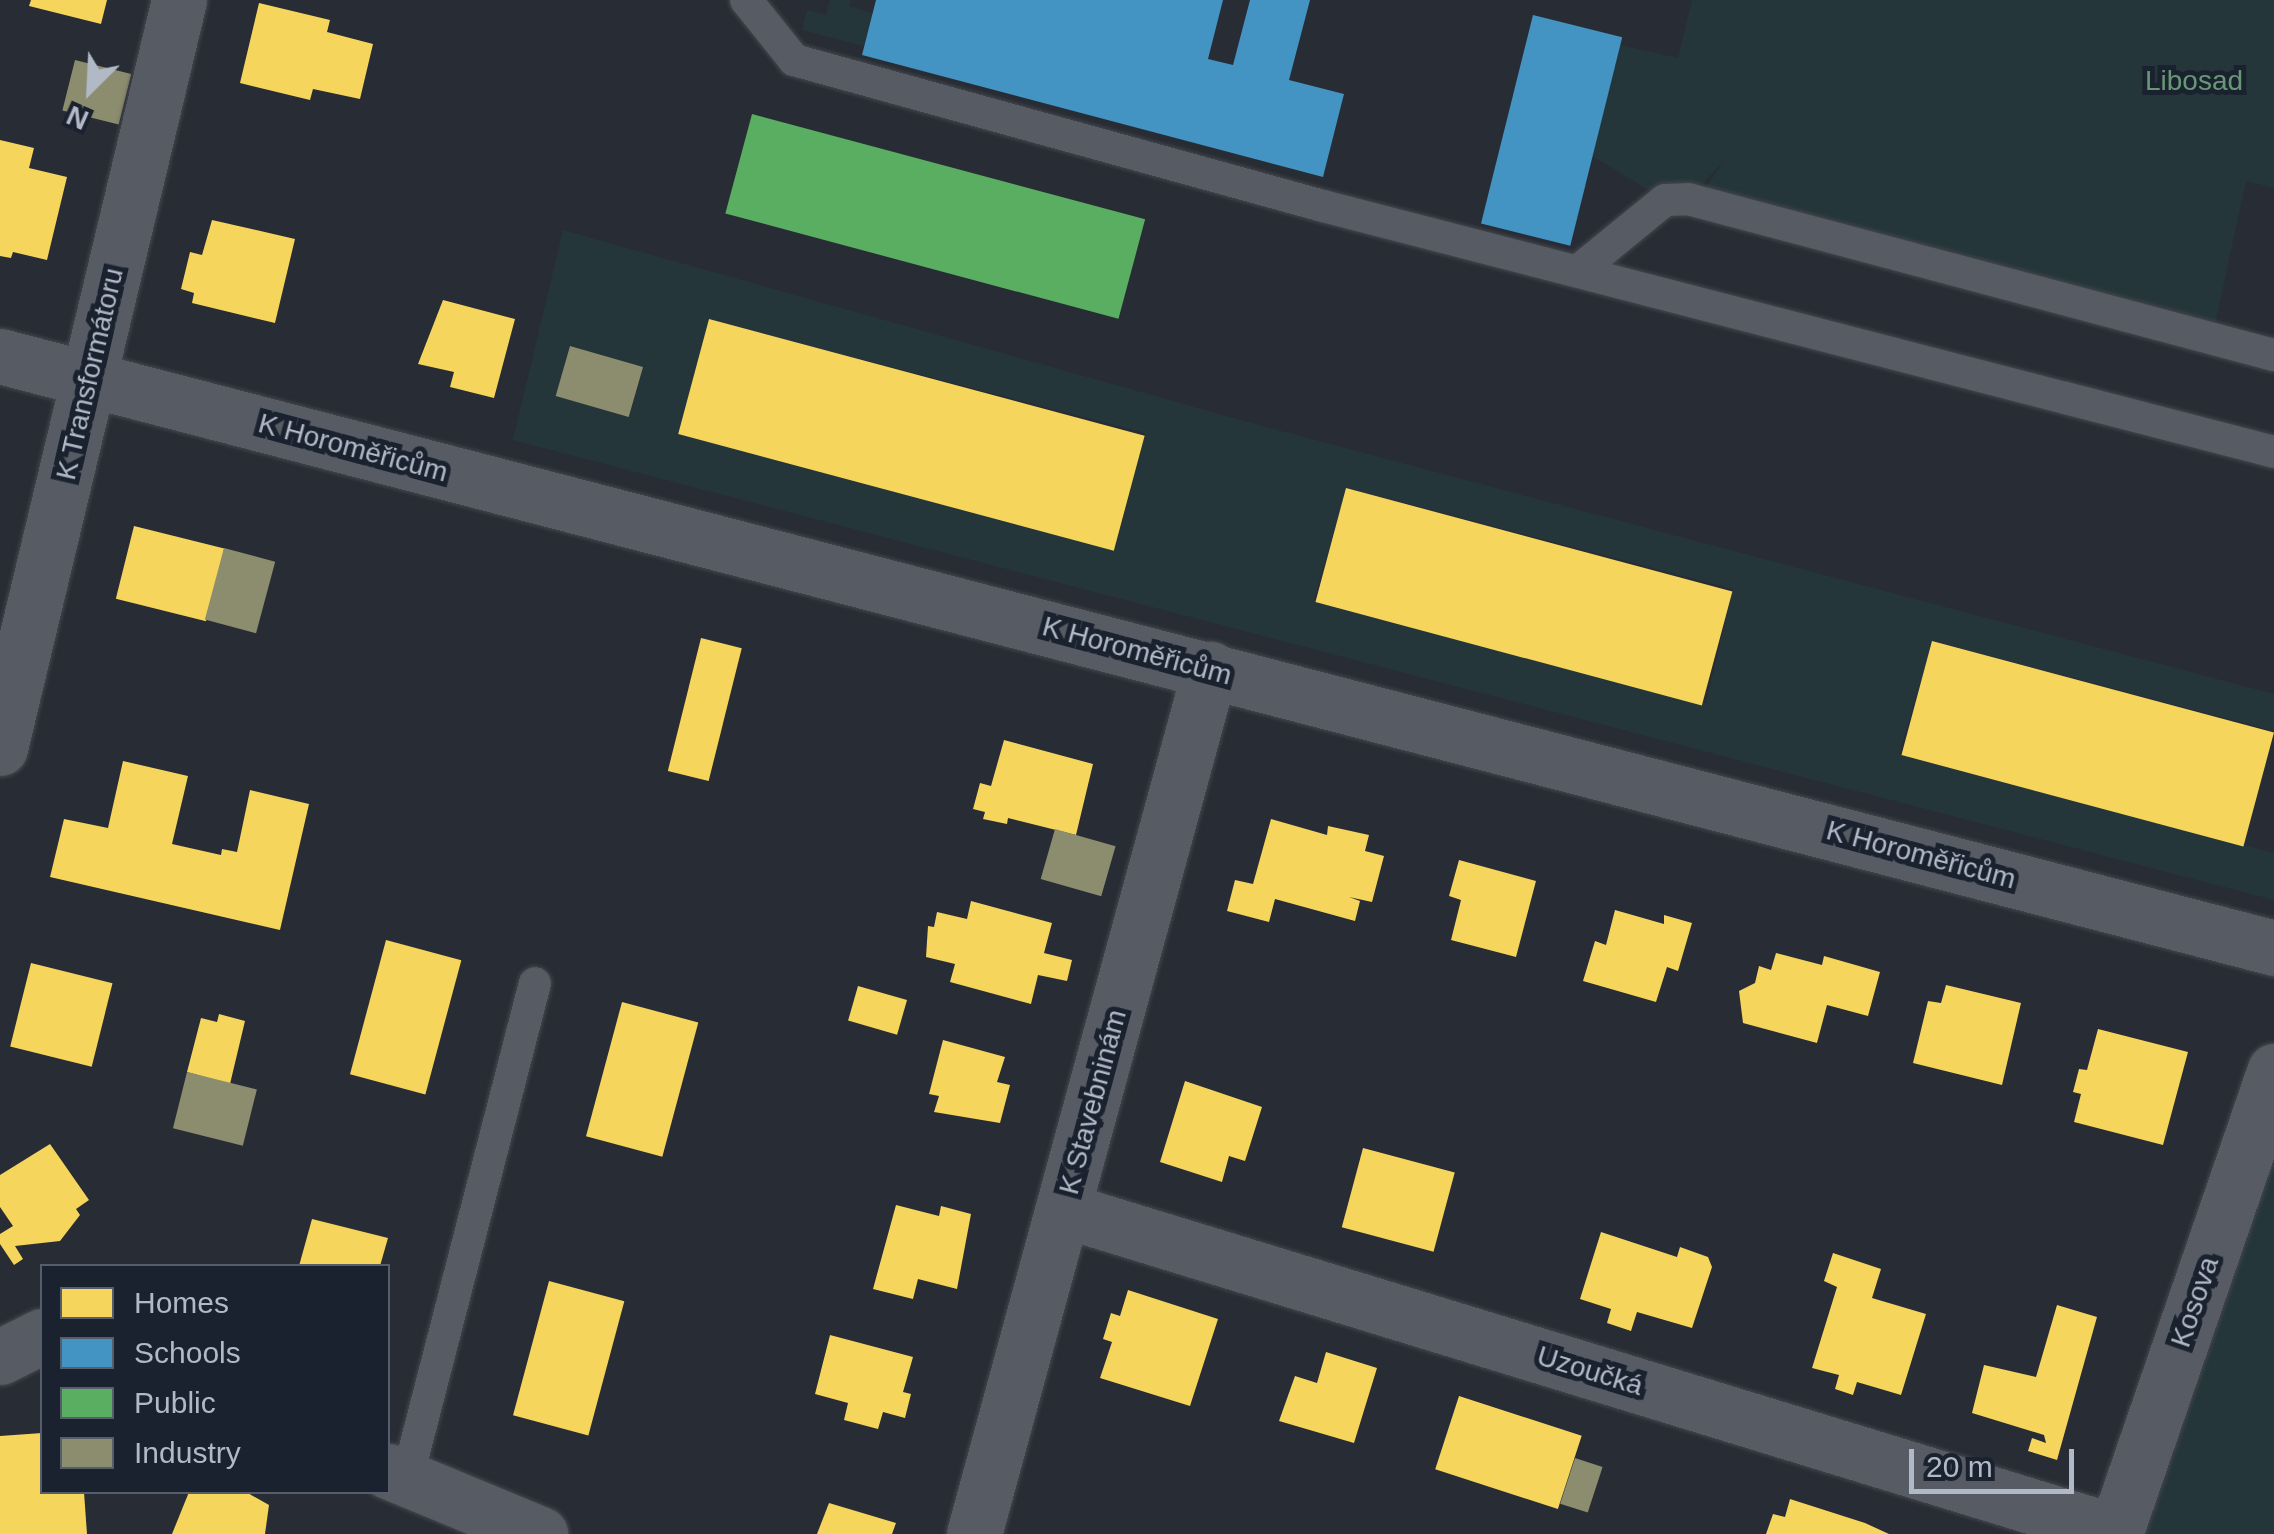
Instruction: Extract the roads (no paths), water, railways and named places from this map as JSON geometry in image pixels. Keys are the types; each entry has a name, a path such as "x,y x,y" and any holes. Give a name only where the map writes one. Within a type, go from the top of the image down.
{"street":[{"name":"K Transformátoru","path":"0,748 180,0"},
{"name":"K Horoměřicům","path":"0,356 2274,948"},
{"name":"K Stavebninám","path":"974,1534 1210,669"},
{"name":"Kosova","path":"2116,1533 2274,1070"},
{"name":"Uzoučká","path":"1064,1210 2116,1533"},
{"path":"0,1358 40,1337"},
{"path":"397,1475 540,1534"}],"lane":[{"path":"746,0 794,60 1578,271 2274,452"},
{"path":"1578,271 1664,200 1688,199 2274,355"},
{"path":"397,1475 535,983"}],"park label":[{"name":"Libosad","path":"2194,81"}]}
